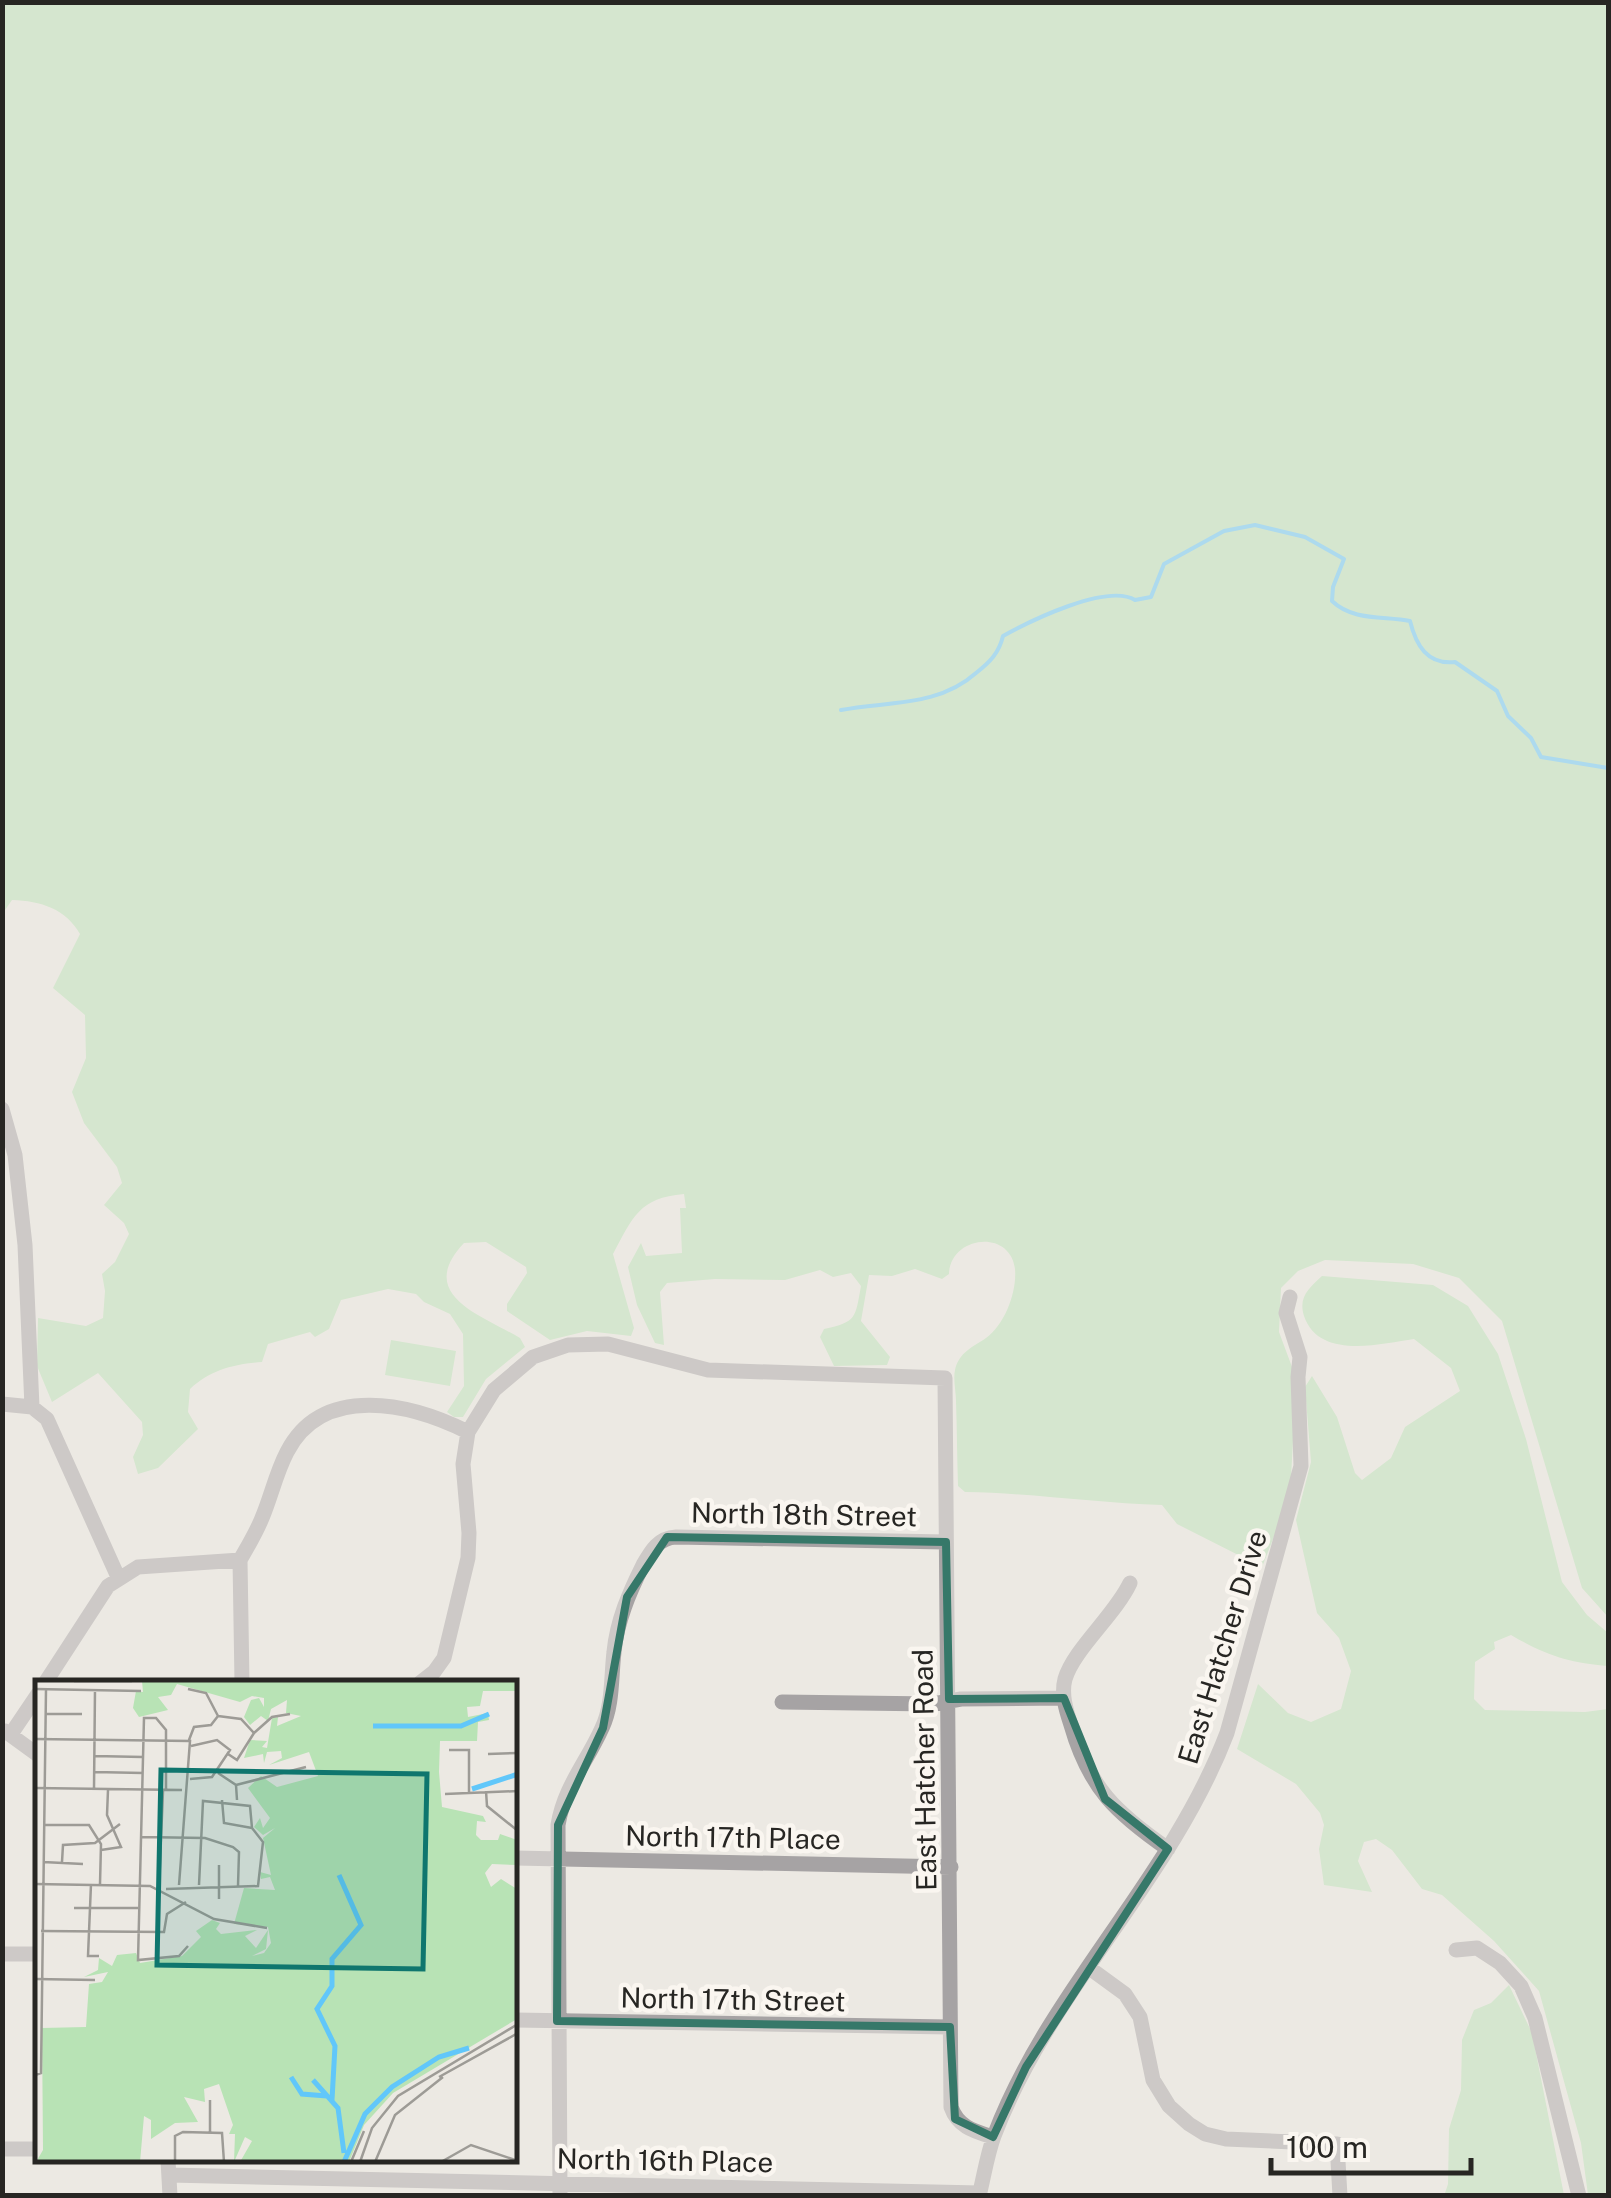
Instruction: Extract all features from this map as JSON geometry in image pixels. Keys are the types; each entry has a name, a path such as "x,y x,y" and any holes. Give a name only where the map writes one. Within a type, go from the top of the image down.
{"street":[{"path":"2,1108 16,1155 24,1234 32,1406"},
{"name":"East Hatcher Drive","path":"979,2194 994,2137 1026,2067 1168,1849 1215,1765 1227,1733 1301,1466 1300,1357 1286,1313 1290,1297"},
{"name":"East Hatcher Road","path":"468,1432 494,1390 514,1371 547,1350 584,1343 608,1344 708,1370 944,1378 951,2107 955,2119 968,2129 994,2137"},
{"path":"2,1404 32,1406 48,1419 118,1577"},
{"path":"242,1680 240,1560 263,1517 292,1443 310,1425 334,1410 364,1404 437,1416 468,1432 464,1464 468,1558 444,1658 424,1680"},
{"name":"North 18th Street","path":"557,1858 561,1806 603,1728 610,1702 614,1649 627,1597 649,1553 662,1539 946,1542"},
{"path":"47,1680 108,1586 118,1577 138,1567 240,1560"},
{"path":"1130,1582 1120,1604 1074,1661 1065,1679 1064,1698 1080,1751 1105,1799 1168,1849"},
{"path":"35,1698 6,1732 35,1753"},
{"path":"782,1702 933,1704 1064,1698"},
{"name":"North 17th Place","path":"518,1858 951,1867"},
{"path":"557,1858 560,2189"},
{"path":"1456,1950 1477,1948 1500,1963 1520,1986 1537,2028 1579,2196"},
{"path":"2,1954 35,1954"},
{"path":"1088,1967 1125,1994 1140,2018 1153,2080 1168,2106 1205,2134 1226,2139 1336,2144 1340,2196"},
{"name":"North 17th Street","path":"518,2020 950,2027"},
{"path":"2,2149 35,2149"},
{"path":"168,2168 170,2196"},
{"name":"North 16th Place","path":"168,2168 560,2189 979,2194"}],"highlighted area":[{"path":"667,1537 946,1542 949,1699 1064,1698 1105,1799 1168,1849 1026,2067 993,2137 955,2119 950,2027 557,2021 558,1825 603,1728 627,1597"}],"green space":[{"path":"3,3 1608,3 1608,1617 1582,1588 1502,1321 1459,1278 1413,1264 1325,1260 1298,1271 1281,1288 1279,1332 1292,1367 1290,1496 1262,1567 1177,1524 1162,1505 965,1492 958,1486 955,1370 963,1354 999,1325 1008,1307 1015,1269 1003,1247 980,1242 969,1245 959,1251 949,1274 942,1279 915,1269 892,1276 869,1275 861,1321 890,1357 887,1365 834,1366 820,1337 824,1329 853,1317 861,1286 851,1273 833,1277 820,1270 785,1280 667,1283 660,1292 664,1345 655,1343 637,1305 628,1267 641,1243 646,1256 682,1253 680,1208 686,1208 684,1194 647,1205 626,1230 613,1254 634,1328 631,1336 587,1331 550,1340 507,1311 507,1304 527,1273 526,1267 486,1242 464,1243 451,1261 447,1277 450,1290 472,1312 520,1338 525,1347 486,1379 463,1417 447,1412 464,1386 463,1334 450,1314 416,1294 388,1289 341,1300 329,1329 315,1337 310,1332 268,1344 262,1362 223,1369 198,1382 190,1389 188,1412 198,1429 158,1468 138,1474 133,1457 143,1435 142,1422 98,1373 52,1402 37,1366 38,1318 86,1326 103,1318 102,1274 115,1262 129,1234 124,1223 104,1205 122,1183 117,1167 84,1123 72,1092 86,1058 85,1015 53,988 80,934 68,918 33,902 12,900 3,913"},
{"path":"1322,1276 1433,1285 1468,1306 1498,1354 1526,1439 1562,1582 1587,1615 1608,1633 1608,1666 1558,1657 1511,1635 1494,1642 1495,1649 1475,1662 1474,1699 1485,1710 1608,1709 1608,2195 1588,2195 1581,2143 1539,1991 1494,1941 1442,1895 1422,1889 1392,1850 1376,1839 1364,1842 1358,1861 1372,1892 1324,1885 1319,1849 1324,1825 1320,1813 1296,1784 1237,1749 1258,1684 1288,1713 1311,1722 1341,1709 1351,1671 1339,1638 1317,1613 1296,1520 1311,1462 1305,1387 1312,1376 1337,1417 1355,1473 1362,1480 1391,1458 1405,1427 1460,1391 1451,1368 1414,1339 1352,1346 1323,1339 1312,1330 1302,1303"},
{"path":"391,1340 456,1351 450,1386 385,1375"},
{"path":"1509,1985 1532,2033 1564,2195 1444,2196 1448,2184 1449,2129 1461,2090 1462,2040 1474,2010 1491,2003"}],"waterway":[{"path":"841,710 912,701 945,692 986,665 1003,636 1088,600 1106,596 1135,600 1151,597 1164,564 1224,531 1255,525 1305,537 1344,559 1332,601 1359,615 1410,621 1419,645 1430,657 1455,662 1497,691 1508,716 1531,738 1541,757 1608,768"}]}
